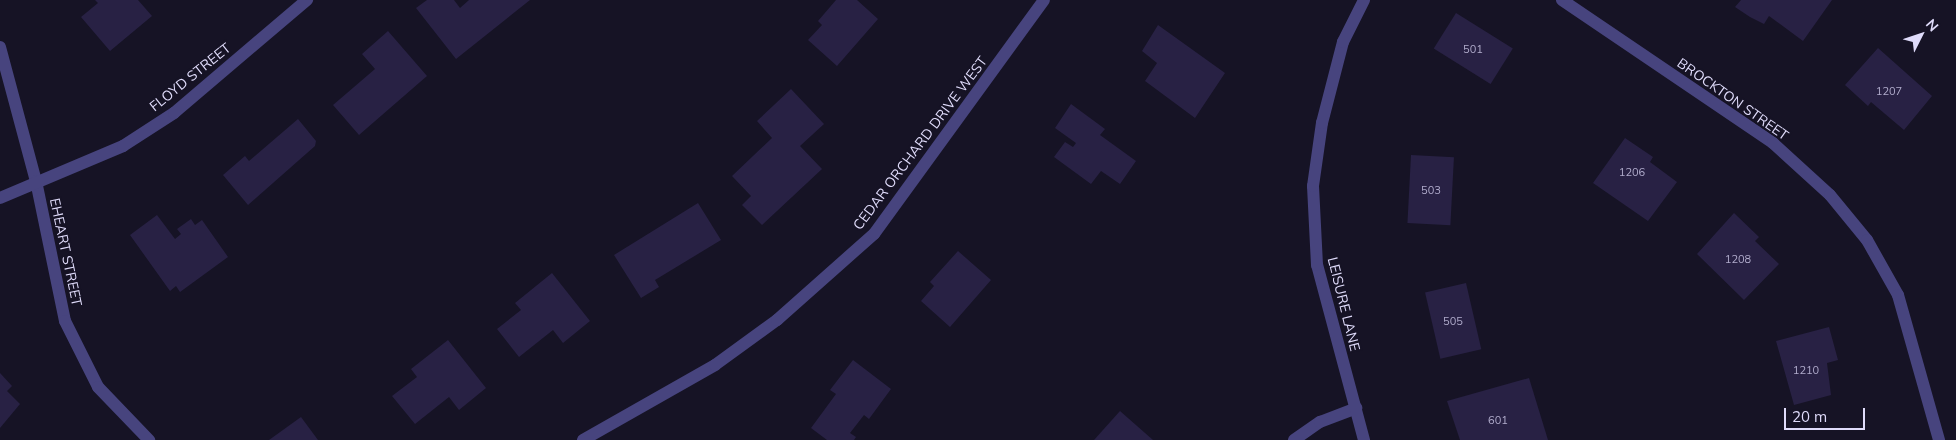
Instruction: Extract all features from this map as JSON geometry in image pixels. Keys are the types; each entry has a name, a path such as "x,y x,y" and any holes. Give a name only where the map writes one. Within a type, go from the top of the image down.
{"street":[{"name":"FLOYD STREET","path":"0,198 36,181 122,146 174,113 307,0"},
{"name":"CEDAR ORCHARD DRIVE WEST","path":"583,440 715,365 777,320 874,234 1044,0"},
{"name":"LEISURE LANE","path":"1364,0 1343,42 1322,123 1313,186 1317,265 1364,440"},
{"name":"BROCKTON STREET","path":"1562,0 1773,143 1830,195 1867,240 1898,295 1939,440"},
{"name":"EHEART STREET","path":"0,47 36,181 66,321 98,386 149,440"},
{"path":"1294,440 1320,422 1356,408"}],"building":[{"path":"95,0 138,0 152,16 110,51 81,17 98,3"},
{"path":"427,0 454,0 460,8 469,0 530,0 456,59 416,8"},
{"path":"836,0 857,0 878,19 837,66 808,40 822,25 818,21"},
{"path":"1741,0 1832,0 1803,41 1769,16 1764,24 1735,7"},
{"path":"1456,13 1513,49 1491,84 1434,49"},
{"path":"1158,25 1225,73 1195,118 1145,81 1157,63 1142,51"},
{"path":"388,31 427,76 359,135 333,105 375,69 362,54"},
{"path":"1878,48 1932,96 1904,130 1871,102 1868,106 1845,85"},
{"path":"791,89 824,124 800,146 822,169 762,225 742,205 751,196 732,176 772,138 757,121"},
{"path":"1071,104 1105,129 1100,135 1136,161 1120,184 1101,171 1091,184 1054,157 1065,142 1073,147 1076,143 1055,128"},
{"path":"298,119 316,141 315,146 248,205 223,175 245,156 249,161"},
{"path":"1625,138 1653,157 1650,162 1677,182 1648,221 1593,183"},
{"path":"1411,155 1454,157 1450,225 1407,223"},
{"path":"698,203 721,240 655,280 659,287 641,298 614,255"},
{"path":"1734,213 1759,237 1755,241 1779,264 1744,300 1697,254"},
{"path":"157,215 175,239 181,234 177,229 191,219 195,225 202,220 228,257 180,292 176,286 170,291 130,235"},
{"path":"958,251 991,280 950,327 921,301 934,286 930,282"},
{"path":"552,273 590,321 563,343 553,330 519,357 497,329 521,310 515,303"},
{"path":"1466,283 1481,349 1440,359 1425,292"},
{"path":"1829,327 1838,360 1827,363 1831,395 1794,405 1776,341"},
{"path":"448,340 486,388 459,410 449,397 415,424 392,396 417,377 411,369"},
{"path":"853,360 891,389 869,419 864,415 850,433 856,437 854,440 827,440 811,428 836,394 830,390"},
{"path":"0,373 12,386 7,391 20,404 0,428"},
{"path":"1529,378 1548,440 1460,440 1447,401"},
{"path":"1120,411 1153,440 1094,440"},
{"path":"301,417 318,440 269,440"}]}
